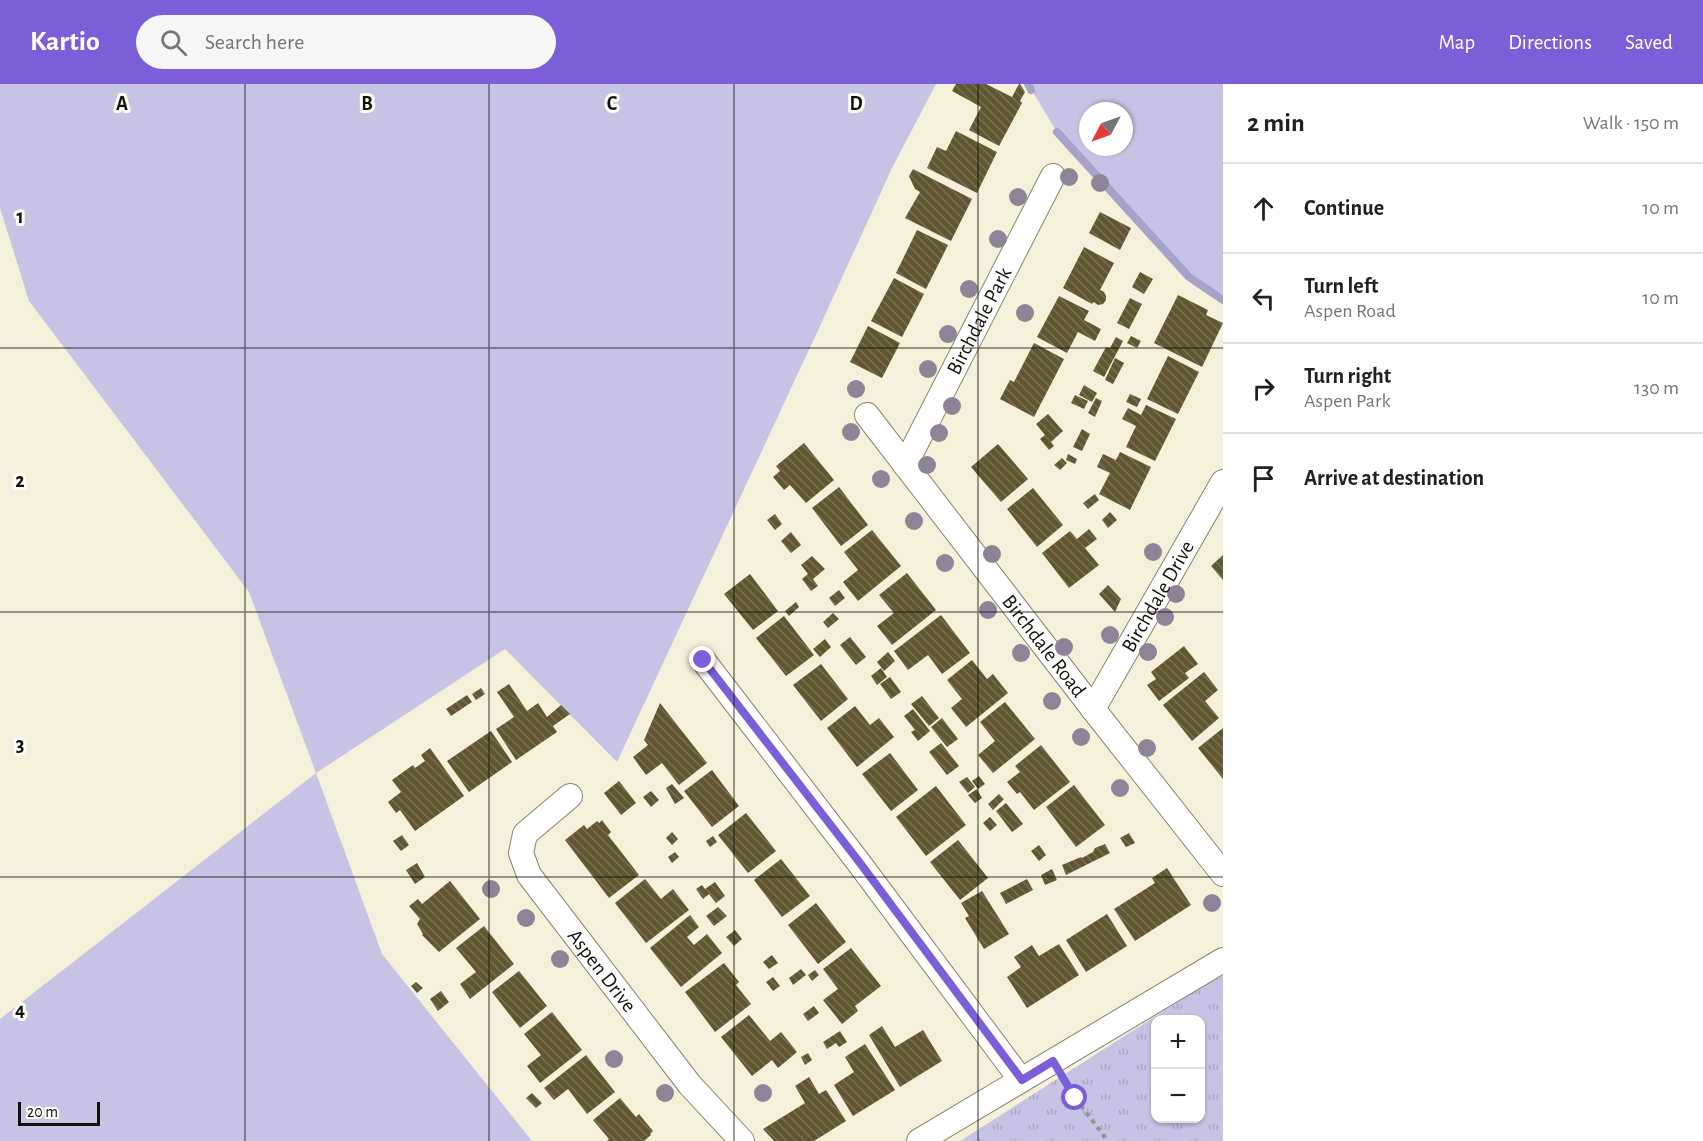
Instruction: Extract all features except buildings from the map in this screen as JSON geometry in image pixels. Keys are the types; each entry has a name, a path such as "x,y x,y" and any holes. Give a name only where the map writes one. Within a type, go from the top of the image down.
{"street":[{"name":"Birchdale Park","path":"905,465 1053,176"},
{"name":"Birchdale Road","path":"867,415 1223,874"},
{"name":"Birchdale Drive","path":"1093,709 1223,482"},
{"path":"703,660 860,863 1022,1080"},
{"name":"Aspen Drive","path":"570,796 525,834 521,853 529,875 690,1085 742,1141"},
{"path":"919,1141 1223,960"}],"path":[{"path":"1053,1061 1075,1098 1108,1141"}],"green space":[{"path":"0,84 936,84 892,168 617,762 505,649 316,773 249,592 29,301 0,208"},
{"path":"1028,84 1223,84 1223,300 1189,277 1057,132"},
{"path":"316,773 382,954 532,1141 0,1141 0,1019"},
{"path":"1223,976 1223,1141 960,1141 1151,1019 1151,1123 1205,1123 1205,1015 1157,1015 1206,984"}],"waterway":[{"path":"1028,84 1031,90"},
{"path":"1057,132 1189,277 1223,300"}],"route":[{"path":"703,660 860,863 1022,1080 1053,1061 1075,1098"}]}
